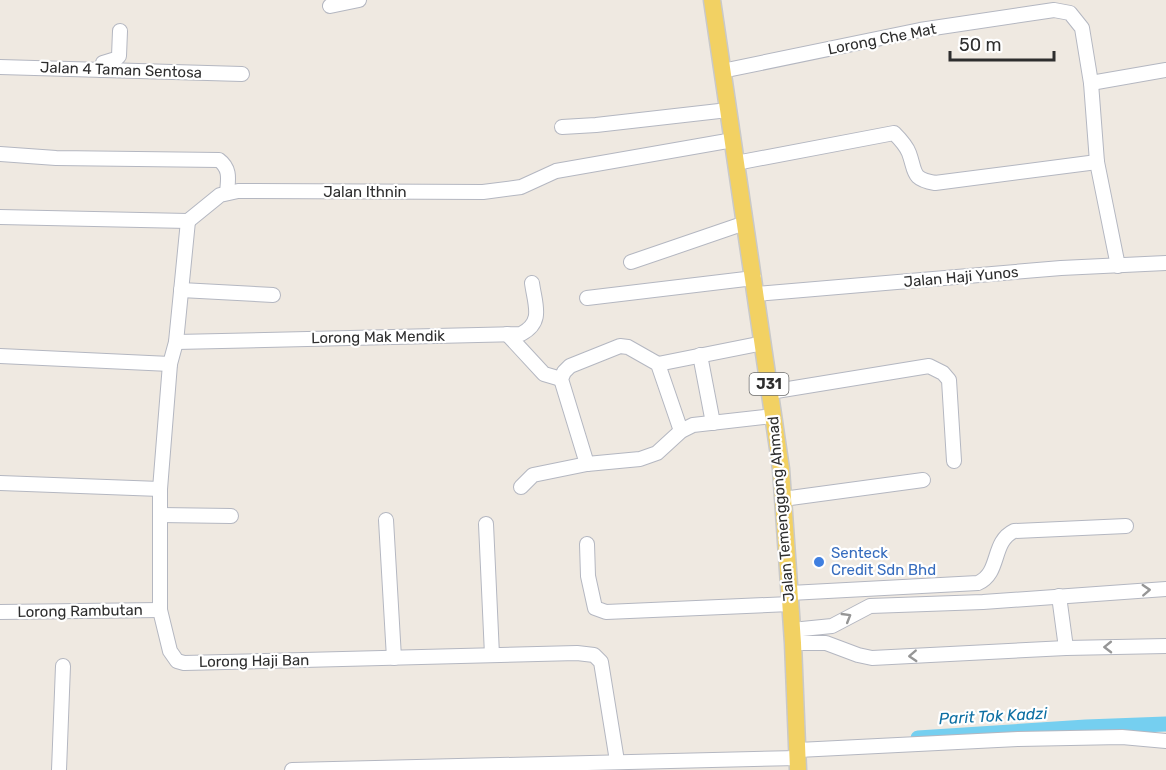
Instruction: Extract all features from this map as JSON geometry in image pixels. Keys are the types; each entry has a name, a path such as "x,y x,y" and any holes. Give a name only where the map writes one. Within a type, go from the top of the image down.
{"main road":[{"name":"Jalan Temenggong Ahmad","path":"712,0 755,286 783,499 798,759"}],"street":[{"path":"330,6 359,0"},
{"name":"Lorong Che Mat","path":"722,71 920,30 1054,10 1071,13 1082,28 1091,83 1097,162 1118,266"},
{"path":"101,70 103,63 119,56 120,31"},
{"name":"Jalan 4 Taman Sentosa","path":"0,67 242,74"},
{"path":"1091,83 1166,70"},
{"path":"562,127 728,110"},
{"path":"736,164 894,133 903,142 909,153 913,171 921,181 935,183 1097,162"},
{"name":"Jalan Ithnin","path":"188,221 220,195 238,191 483,192 521,187 556,171 733,140"},
{"path":"0,154 56,158 219,160 228,171 227,193"},
{"path":"0,217 188,221"},
{"name":"Lorong Haji Ban","path":"188,221 176,342 170,364 160,489 160,610 170,651 177,661 184,663 577,653 594,655 601,662 617,761"},
{"path":"631,262 745,223"},
{"name":"Jalan Haji Yunos","path":"587,298 755,286 1166,263"},
{"name":"Lorong Mak Mendik","path":"176,342 521,334 531,329 537,318 532,283"},
{"path":"181,290 273,295"},
{"path":"507,334 544,374 561,379"},
{"path":"658,364 763,343"},
{"path":"587,464 561,379 570,366 620,346 628,347 658,364 681,431"},
{"path":"700,355 712,423"},
{"path":"0,356 170,364"},
{"path":"770,392 929,366 943,373 949,380 954,461"},
{"path":"521,487 533,475 587,464 640,459 657,453 681,431 693,425 773,416"},
{"path":"783,499 923,480"},
{"path":"0,483 160,489"},
{"path":"160,516 231,516"},
{"path":"386,520 394,658"},
{"path":"486,524 492,655"},
{"path":"587,544 588,576 595,608 606,612 978,583 985,580 991,573 1000,543 1014,531 1126,526"},
{"path":"792,636 832,626 870,606 982,602 1166,589"},
{"path":"1059,596 1066,648"},
{"name":"Lorong Rambutan","path":"0,612 160,610"},
{"path":"792,636 872,658 1066,648 1166,646"},
{"path":"59,770 63,666"},
{"path":"292,770 617,761 660,765 798,759 1030,739 1122,737 1166,741"}],"waterway":[{"name":"Parit Tok Kadzi","path":"918,738 1166,724"}],"place":[{"name":"Senteck Credit Sdn Bhd","path":"819,562"}]}
